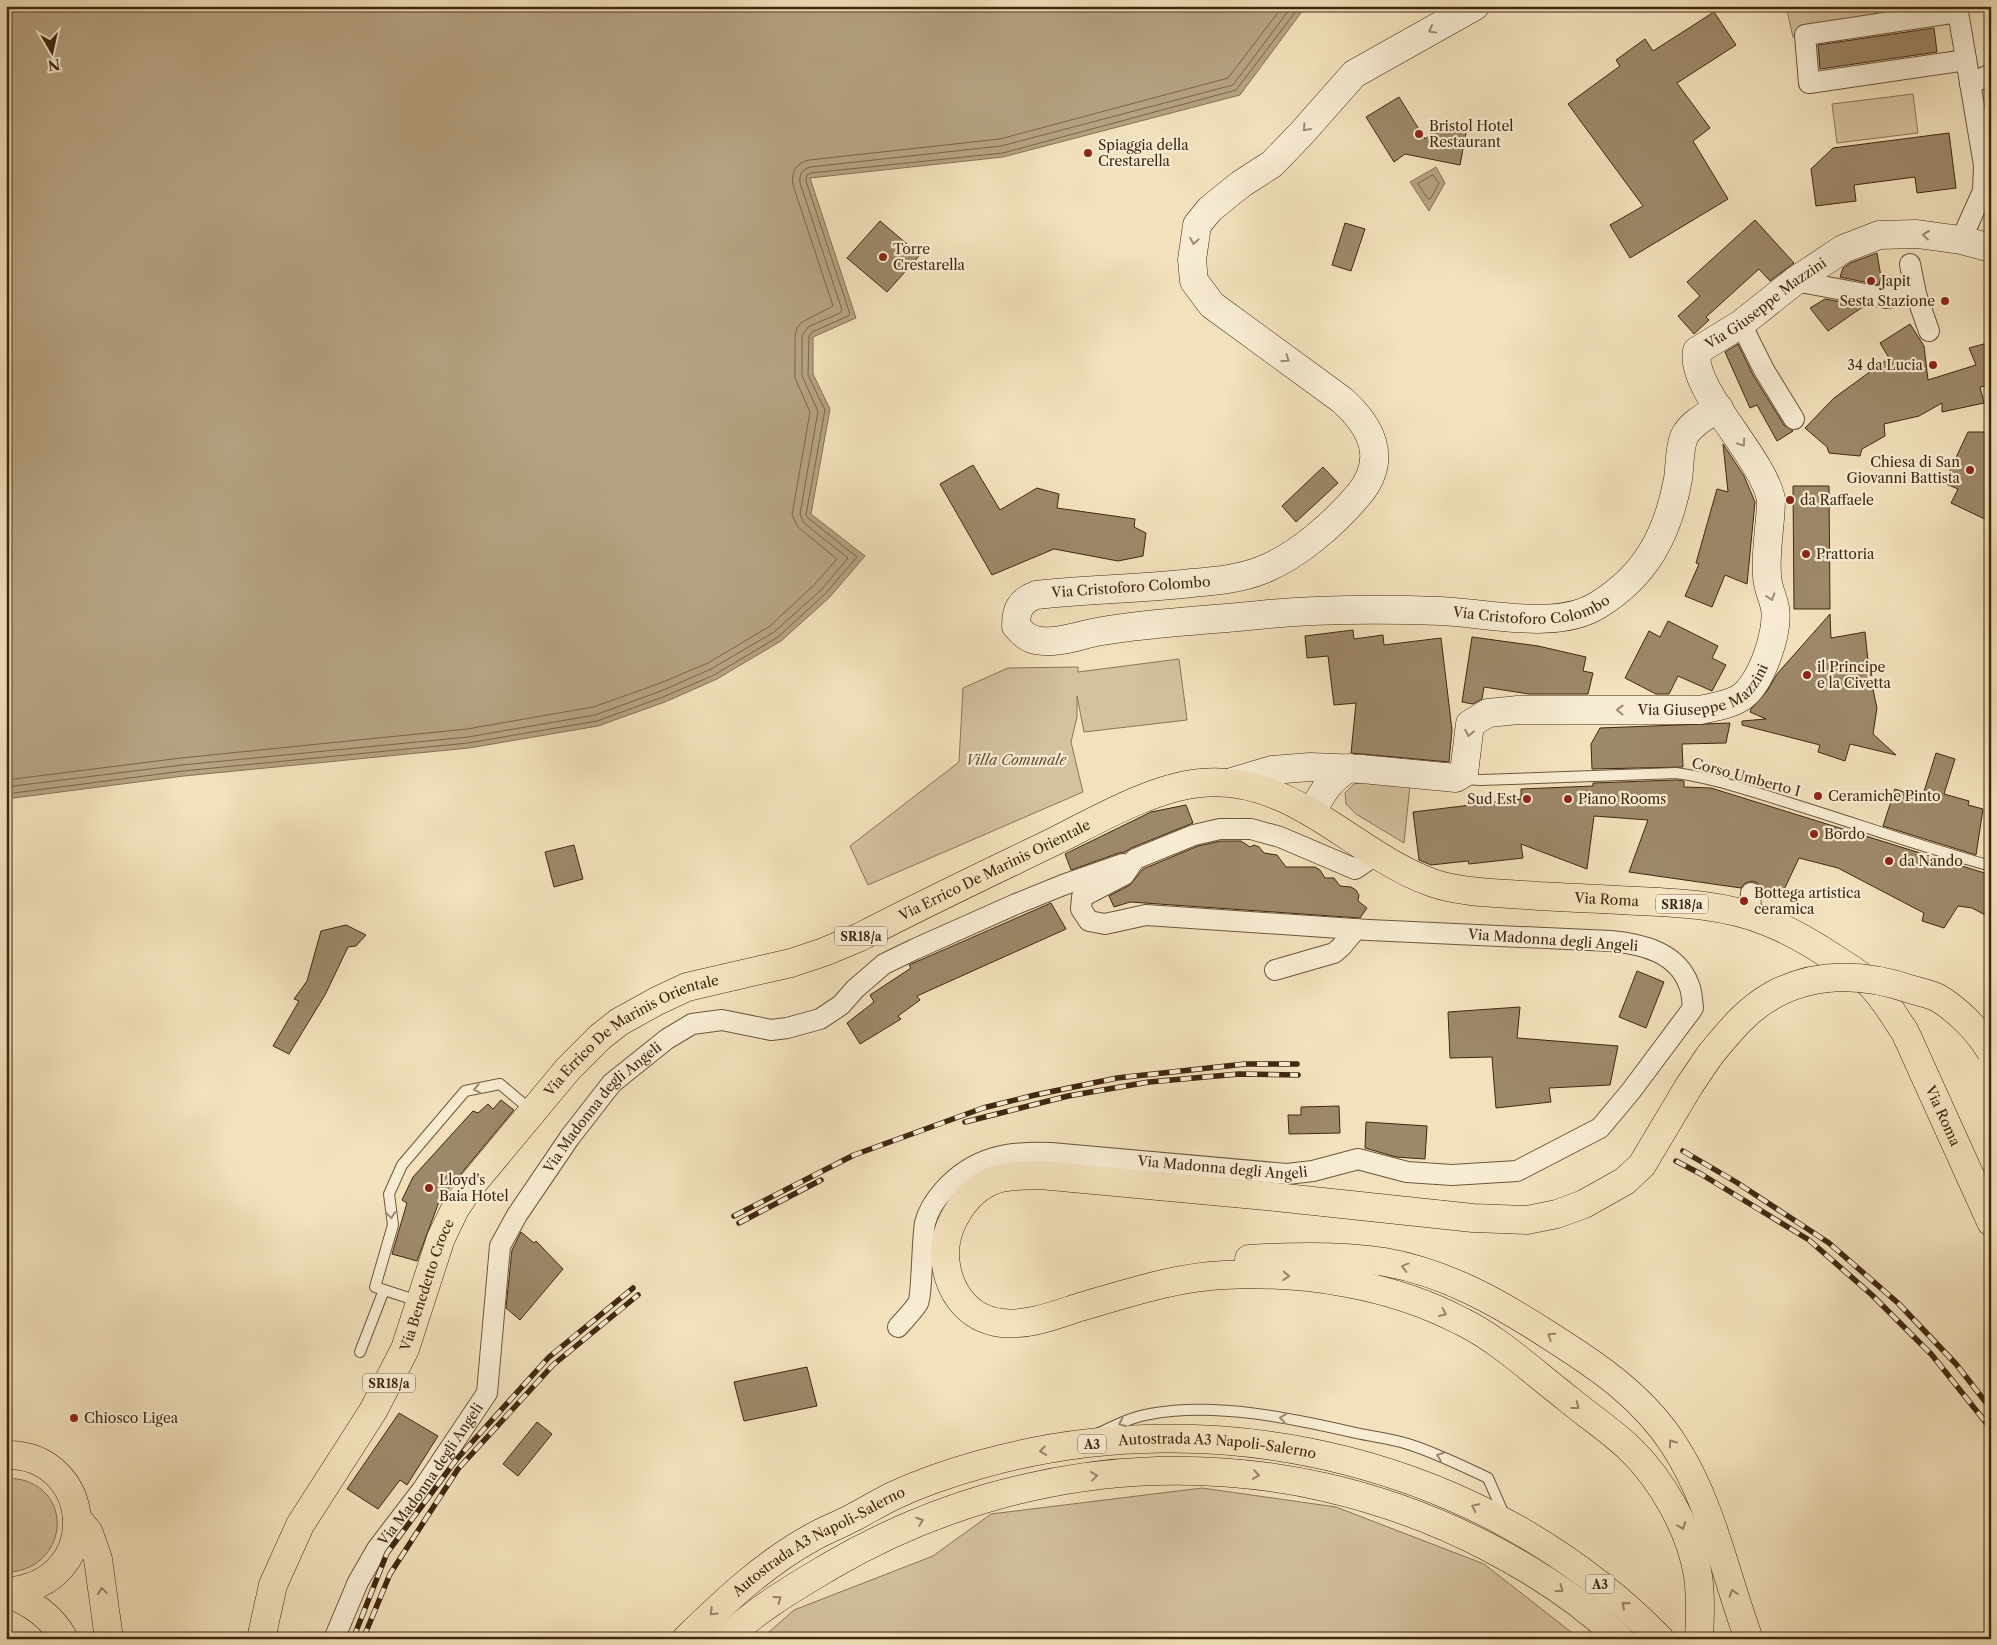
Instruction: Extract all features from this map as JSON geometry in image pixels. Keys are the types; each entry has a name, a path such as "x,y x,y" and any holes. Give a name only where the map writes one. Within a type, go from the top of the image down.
{"main road":[{"name":"Via Roma","path":"1232,782 1272,792 1312,812 1377,854 1410,873 1433,883 1480,892 1712,907 1750,904 1767,921 1823,951 1871,984 1905,1032 1991,1222"},
{"name":"Via Errico De Marinis Orientale","path":"526,1121 568,1069 600,1037 619,1022 657,1001 687,988 791,963 824,952 860,937 1101,818 1157,794 1198,783 1232,782"},
{"path":"1699,1639 1700,1598 1694,1558 1677,1514 1667,1495 1647,1467 1628,1447 1548,1383 1500,1345 1463,1321 1415,1300 1366,1287 1323,1279 1248,1274 1220,1275 1151,1287 1019,1323 990,1321 974,1313 962,1303 952,1289 946,1267 945,1245 951,1223 965,1202 980,1188 999,1178 1040,1175 1473,1218 1527,1220 1557,1214 1584,1204 1618,1185 1642,1165 1689,1086 1710,1055 1737,1022 1753,1007 1774,994 1802,982 1833,977 1872,978 1937,998 1968,1022 1991,1052"},
{"name":"Via Benedetto Croce","path":"261,1639 273,1584 300,1525 352,1445 391,1379 405,1349 441,1238 455,1209 469,1188 526,1121"},
{"path":"1151,1287 1198,1264 1251,1259 1337,1256 1387,1263 1431,1274 1472,1290 1530,1323 1599,1367 1624,1388 1645,1409 1674,1444 1700,1494 1749,1639"},
{"name":"Autostrada A3 Napoli-Salerno","path":"686,1639 734,1593 766,1568 811,1538 895,1495 982,1464 1026,1454 1133,1439 1184,1438 1231,1440 1280,1447 1328,1456 1417,1481 1507,1523 1578,1567 1604,1586 1638,1616 1660,1639"},
{"path":"6,1592 38,1585 58,1571 72,1550 77,1535 77,1518 73,1500 64,1482 43,1464 9,1451"},
{"name":"Autostrada A3 Napoli-Salerno","path":"726,1639 791,1589 865,1546 908,1525 991,1496 1043,1484 1118,1473 1193,1470 1239,1473 1335,1489 1421,1516 1519,1563 1563,1591 1605,1624 1620,1639"},
{"path":"77,1518 89,1533 98,1559 109,1639"},
{"path":"6,1592 39,1608 52,1621 64,1639"}],"street":[{"name":"Via Cristoforo Colombo","path":"1475,6 1354,74 1272,164 1241,184 1210,209 1197,225 1192,260 1194,281 1212,305 1342,400 1358,415 1372,441 1374,460 1369,482 1321,532 1286,558 1262,570 1238,577 1207,582 1036,595 1027,598 1018,608 1016,626 1020,632 1036,640 1055,641 1102,631 1286,613 1337,610 1444,612 1516,619 1548,618 1574,614 1596,607 1619,592 1649,559 1661,538 1673,505 1684,437 1712,398"},
{"path":"1961,240 1983,191 1984,164 1958,9 1805,35 1809,83 1966,60"},
{"path":"1970,84 1991,74"},
{"name":"Via Giuseppe Mazzini","path":"1456,778 1464,773 1470,724 1488,713 1518,710 1700,710 1741,698 1749,689 1766,660 1772,644 1776,623 1775,608 1766,575 1771,498 1769,487 1759,468 1712,398 1696,365 1697,351 1741,324 1795,281 1843,249 1879,236 1917,234 1961,240 1991,248"},
{"path":"1910,264 1916,294 1929,331"},
{"path":"1795,281 1886,298 1916,294"},
{"path":"1741,324 1764,370 1794,419"},
{"path":"1232,782 1277,769 1310,767 1348,768 1456,778"},
{"path":"1312,812 1326,786 1348,768"},
{"name":"Via Madonna degli Angeli","path":"334,1639 358,1582 377,1549 422,1490 487,1393 500,1246 517,1215 570,1137 612,1083 667,1039 692,1024 722,1020 771,1030 788,1028 820,1019 842,1005 855,989 884,964 1016,904 1063,885 1135,860 1194,835 1220,828 1251,829 1280,837 1355,869 1377,854"},
{"name":"Via Madonna degli Angeli","path":"898,1327 919,1301 922,1247 926,1221 930,1210 938,1197 953,1180 972,1166 996,1156 1024,1152 1287,1174 1313,1171 1358,1158 1407,1172 1452,1175 1517,1171 1600,1128 1631,1091 1693,1008 1690,986 1683,972 1660,952 1644,946 1612,941 1356,929 1146,915 1104,924 1089,921 1081,909 1082,897 1124,875 1135,860"},
{"path":"1275,970 1334,953 1342,947 1356,929"}],"lane":[{"name":"Corso Umberto I","path":"1456,778 1481,780 1676,773 1704,777 1853,822 1935,851 1991,866"},
{"path":"421,1302 375,1287 393,1225 389,1194 402,1165 465,1091 500,1084 526,1121"},
{"path":"360,1352 384,1290"}],"green space":[{"path":"1786,6 1875,6 1877,24 1793,37"},
{"path":"1913,94 1918,133 1837,143 1832,104"},
{"name":"Villa Comunale","path":"1179,659 1187,720 1084,732 1077,696 1077,717 1071,742 1083,792 868,885 850,846 959,762 963,688 1008,668 1078,667 1078,672"},
{"path":"1364,782 1410,785 1404,843 1356,814 1346,804 1345,793 1354,784"},
{"path":"6,1479 26,1481 42,1490 52,1503 57,1518 56,1533 50,1548 40,1560 25,1569 6,1572"},
{"path":"1202,1488 1336,1507 1484,1564 1580,1639 761,1639 794,1610 933,1556 991,1514"}],"water":[{"path":"6,6 1306,6 1240,95 1003,157 810,178 856,318 813,337 813,374 830,409 811,514 865,556 829,598 781,641 717,679 665,702 598,726 469,748 184,776 6,799"},
{"path":"1436,167 1445,183 1429,211 1410,182"}],"building":[{"path":"1714,12 1736,45 1677,83 1710,128 1693,141 1728,199 1630,258 1610,225 1643,206 1568,104 1620,66 1616,60 1645,39 1653,51"},
{"path":"1934,28 1937,52 1820,69 1818,45"},
{"path":"1399,97 1425,139 1443,123 1467,128 1460,165 1405,154 1394,162 1366,117"},
{"path":"1949,133 1956,188 1917,193 1915,177 1854,185 1856,201 1816,206 1811,169 1833,148"},
{"path":"1755,220 1794,263 1770,281 1759,269 1706,317 1709,320 1694,334 1678,316 1700,296 1687,282"},
{"name":"Torre Crestarella","path":"880,221 920,255 887,292 847,258"},
{"path":"1345,223 1365,229 1351,271 1332,265"},
{"path":"1877,253 1881,277 1879,285 1840,277 1843,268 1850,263"},
{"path":"1825,299 1864,306 1828,331 1810,308"},
{"path":"1910,324 1924,346 1928,380 1976,365 1969,348 1991,342 1991,399 1985,386 1980,387 1984,403 1942,412 1942,403 1919,416 1884,424 1885,436 1862,449 1860,456 1829,453 1827,447 1805,428 1834,398 1889,358 1880,343"},
{"path":"1738,344 1753,375 1784,425 1793,431 1777,441 1757,405 1750,408 1725,352"},
{"name":"Chiesa di San Giovanni Battista","path":"1968,432 1991,432 1991,522 1951,503 1958,489 1944,483"},
{"path":"1723,444 1744,476 1755,502 1747,584 1725,575 1712,607 1685,596 1699,564 1696,563 1717,489 1728,492"},
{"path":"973,465 1000,510 1037,488 1059,494 1057,508 1135,519 1134,527 1146,533 1143,556 1118,561 1054,549 992,575 940,484"},
{"path":"1323,467 1338,483 1296,522 1282,506"},
{"path":"1793,486 1829,486 1830,609 1794,609"},
{"path":"1830,614 1831,638 1865,632 1869,671 1877,708 1873,734 1896,755 1850,744 1845,761 1818,752 1820,745 1742,725 1742,721 1766,719 1750,712 1751,709 1767,691 1777,674"},
{"path":"1668,621 1718,646 1712,658 1726,665 1712,691 1678,676 1669,694 1656,694 1625,678 1649,631 1660,637"},
{"path":"1353,630 1354,639 1383,635 1384,645 1441,638 1452,730 1449,762 1351,753 1356,703 1334,705 1328,656 1307,658 1305,636"},
{"path":"1472,637 1538,646 1586,657 1583,671 1593,673 1588,694 1529,694 1484,687 1482,699 1473,704 1462,702"},
{"path":"1730,723 1726,743 1682,744 1683,767 1592,769 1591,744 1600,728"},
{"path":"1936,753 1955,759 1944,794 1969,801 1968,805 1983,809 1976,855 1883,826 1895,789 1922,798"},
{"path":"1684,781 1684,787 1711,788 1991,875 1991,918 1972,908 1958,906 1944,928 1922,921 1924,913 1838,868 1799,858 1782,894 1762,891 1758,883 1752,881 1745,883 1741,888 1629,872 1648,820 1594,816 1587,869 1521,844 1523,858 1469,864 1468,861 1431,865 1419,860 1413,812 1521,799 1521,789 1593,786 1593,783"},
{"path":"1186,805 1193,823 1125,852 1071,870 1065,854 1151,812"},
{"path":"1221,841 1241,841 1250,847 1254,845 1259,847 1264,853 1277,855 1286,867 1315,867 1320,870 1325,878 1334,878 1340,886 1351,887 1356,890 1359,895 1358,901 1367,908 1360,918 1130,902 1114,907 1109,896 1130,885 1143,869 1198,846"},
{"path":"574,845 583,879 554,887 545,852"},
{"path":"1051,903 1066,929 917,996 920,1000 898,1016 901,1019 860,1044 847,1023 874,1002 870,995 911,968 909,965"},
{"path":"346,925 366,935 356,946 348,947 325,995 289,1054 273,1046 299,1001 294,999 307,981 321,931"},
{"path":"1637,971 1664,982 1646,1028 1619,1017"},
{"path":"1520,1007 1517,1038 1618,1046 1610,1085 1549,1088 1551,1102 1496,1108 1492,1057 1450,1058 1448,1012"},
{"name":"Lloyd's Baia Hotel","path":"501,1100 514,1110 440,1199 417,1261 392,1254 407,1203 402,1200 413,1177 473,1111 478,1113 488,1104 493,1109"},
{"path":"1339,1106 1340,1133 1289,1134 1288,1115 1301,1115 1301,1107"},
{"path":"1366,1122 1427,1126 1425,1159 1396,1157 1365,1148"},
{"path":"521,1232 534,1243 536,1241 563,1269 520,1320 506,1308 512,1250"},
{"path":"807,1367 817,1406 744,1421 734,1382"},
{"path":"399,1413 438,1436 407,1485 400,1480 378,1509 347,1489"},
{"path":"537,1422 552,1434 518,1476 503,1464"}],"railway":[{"path":"734,1216 854,1155 983,1108 1117,1078 1245,1064 1297,1064"},
{"path":"965,1122 1068,1096 1149,1082 1239,1074 1298,1075"},
{"path":"1683,1151 1736,1182 1829,1243 1898,1303 1956,1364 1991,1409"},
{"path":"1676,1161 1701,1174 1809,1240 1872,1295 1932,1355 1991,1429"},
{"path":"739,1223 821,1180"},
{"path":"353,1639 387,1553 456,1460 549,1357 633,1288"},
{"path":"363,1639 390,1574 458,1469 553,1365 638,1295"}],"place":[{"name":"Bristol Hotel Restaurant","path":"1419,134"},
{"name":"Spiaggia della Crestarella","path":"1088,153"},
{"name":"Torre Crestarella","path":"883,257"},
{"name":"Japit","path":"1871,281"},
{"name":"Sesta Stazione","path":"1945,301"},
{"name":"34 da Lucia","path":"1933,365"},
{"name":"Chiesa di San Giovanni Battista","path":"1970,470"},
{"name":"da Raffaele","path":"1790,500"},
{"name":"Prattoria","path":"1806,554"},
{"name":"il Principe e la Civetta","path":"1807,675"},
{"name":"Ceramiche Pinto","path":"1818,796"},
{"name":"Sud Est","path":"1527,799"},
{"name":"Piano Rooms","path":"1568,799"},
{"name":"Bordo","path":"1814,834"},
{"name":"da Nando","path":"1889,861"},
{"name":"Bottega artistica ceramica","path":"1744,901"},
{"name":"Lloyd's Baia Hotel","path":"429,1188"},
{"name":"Chiosco Ligea","path":"74,1418"}]}
